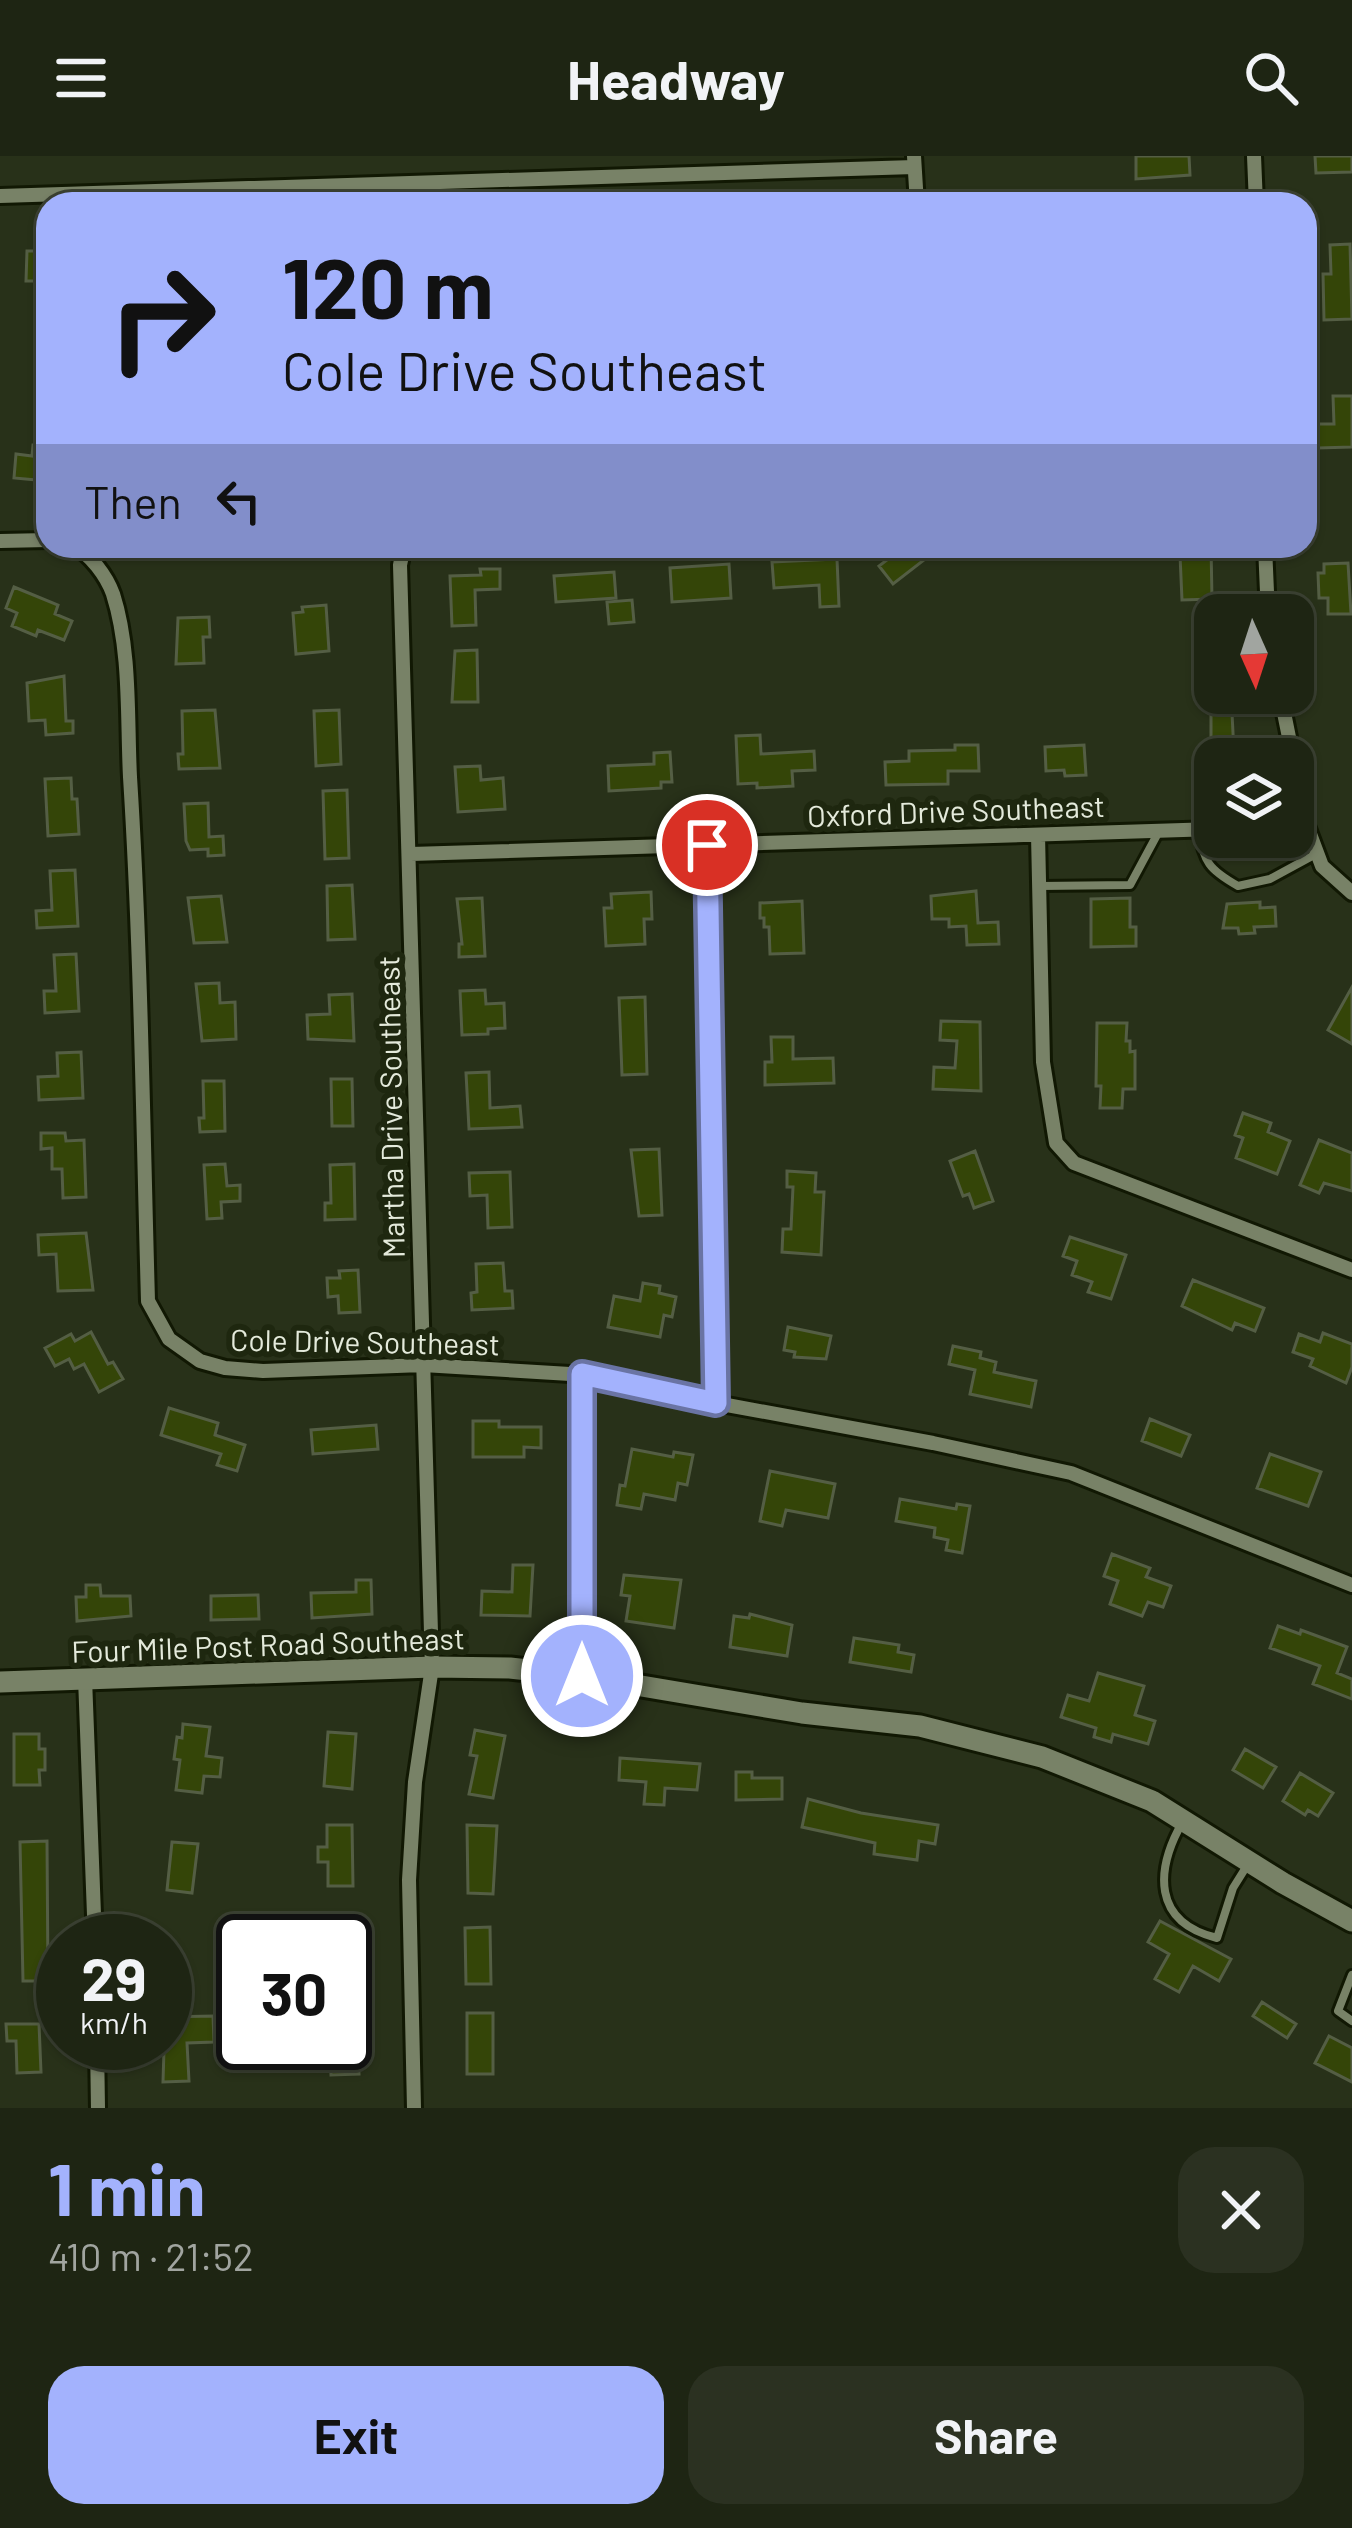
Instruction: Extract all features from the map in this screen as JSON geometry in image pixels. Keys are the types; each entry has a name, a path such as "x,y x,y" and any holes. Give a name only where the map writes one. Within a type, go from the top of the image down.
{"main road":[{"name":"Four Mile Post Road Southeast","path":"0,1682 510,1668 802,1713 920,1726 1042,1757 1152,1801 1352,1921"}],"street":[{"path":"1254,156 1256,192"},
{"path":"108,192 914,162 915,192"},
{"path":"0,196 36,195"},
{"path":"0,541 36,540"},
{"name":"Cole Drive Southeast","path":"89,558 113,592 122,650 133,822 148,1301 169,1339 200,1361 225,1368 423,1365 582,1374 1071,1473 1352,1585"},
{"name":"Martha Drive Southeast","path":"401,558 432,1667 415,1782 409,1880 414,2108"},
{"path":"1266,558 1267,594"},
{"name":"Oxford Drive Southeast","path":"411,854 1194,830"},
{"path":"1038,835 1043,1062 1056,1143 1074,1163 1352,1270"},
{"path":"707,845 716,1403"},
{"path":"1314,848 1322,866 1352,892"},
{"path":"582,1374 582,1676"},
{"path":"85,1678 94,1914"},
{"path":"97,2070 98,2108"}],"lane":[{"path":"1040,886 1130,885 1159,831"},
{"path":"1204,858 1238,886 1270,879 1308,858"},
{"path":"1183,1821 1161,1873 1164,1894 1196,1933 1217,1938 1233,1888 1249,1863"},
{"path":"1352,1976 1338,2011 1352,2021"}],"building":[{"path":"1136,156 1189,156 1190,175 1136,179"},
{"path":"1315,156 1352,156 1352,172 1316,173"},
{"path":"1350,244 1352,319 1324,320 1323,274 1331,274 1330,245"},
{"path":"27,251 36,251 36,281 26,281"},
{"path":"1333,396 1352,396 1352,447 1318,448 1317,424 1334,424"},
{"path":"36,445 36,480 14,478 16,454 32,456"},
{"path":"889,558 927,558 893,584 879,566"},
{"path":"1180,558 1211,558 1212,594 1194,594 1194,600 1182,600"},
{"path":"837,559 839,606 820,607 819,585 774,588 772,562"},
{"path":"1348,563 1351,614 1328,614 1328,598 1319,598 1318,573 1324,573 1324,564"},
{"path":"729,564 731,598 672,602 670,568"},
{"path":"480,569 500,569 500,589 475,590 476,625 452,626 450,576 481,575"},
{"path":"614,572 616,598 556,602 554,576"},
{"path":"14,587 58,605 55,614 72,621 64,640 12,626 17,613 6,608"},
{"path":"632,600 634,622 609,624 607,602"},
{"path":"326,605 329,651 296,654 293,613 303,612 302,607"},
{"path":"209,617 210,637 203,637 204,663 176,664 178,618"},
{"path":"477,650 478,702 452,702 455,651"},
{"path":"64,676 66,721 73,721 73,733 46,735 45,720 29,721 27,683"},
{"path":"215,710 220,768 179,769 182,711"},
{"path":"339,710 341,764 316,766 314,711"},
{"path":"1211,714 1232,714 1233,738 1211,738"},
{"path":"760,735 761,754 814,751 815,770 792,771 793,786 738,784 736,736"},
{"path":"955,745 978,745 979,771 948,771 948,784 886,785 885,762 909,761 909,751 955,750"},
{"path":"1084,745 1086,775 1046,771 1045,747"},
{"path":"670,752 672,782 661,782 661,788 609,791 608,766 654,764 654,753"},
{"path":"480,766 481,780 503,778 505,809 458,812 455,767"},
{"path":"71,778 79,834 48,836 45,779"},
{"path":"347,790 349,858 325,859 323,791"},
{"path":"208,803 209,837 223,836 224,855 208,856 208,849 190,850 186,841 184,804"},
{"path":"75,870 78,926 37,928 36,911 52,910 50,871"},
{"path":"352,885 355,939 328,940 327,886"},
{"path":"976,891 978,923 998,922 999,944 967,945 966,926 949,927 949,919 932,919 931,896"},
{"path":"651,892 652,919 644,919 645,944 606,946 604,908 612,908 611,894"},
{"path":"221,896 227,942 194,943 188,898"},
{"path":"482,898 485,956 459,957 457,899"},
{"path":"1130,898 1136,946 1091,947 1091,899"},
{"path":"802,901 804,953 770,954 769,927 760,918 760,903"},
{"path":"1260,902 1260,908 1275,907 1276,926 1254,927 1255,933 1239,934 1238,928 1223,928 1227,904"},
{"path":"76,954 79,1011 45,1013 44,991 56,991 54,955"},
{"path":"219,983 220,1003 235,1002 236,1039 202,1041 196,984"},
{"path":"1352,987 1352,1044 1328,1030"},
{"path":"485,990 486,1004 504,1003 505,1028 462,1035 460,991"},
{"path":"352,994 354,1041 308,1039 307,1015 330,1014 329,995"},
{"path":"645,997 647,1074 622,1075 619,998"},
{"path":"941,1021 980,1022 981,1091 933,1089 934,1067 955,1068 957,1041 940,1040"},
{"path":"1097,1023 1127,1023 1126,1041 1130,1041 1130,1052 1135,1051 1135,1089 1123,1089 1122,1108 1100,1108"},
{"path":"771,1037 793,1037 793,1059 833,1058 834,1083 765,1085 765,1062 772,1062"},
{"path":"81,1052 83,1098 39,1100 38,1077 58,1076 57,1053"},
{"path":"489,1072 490,1108 520,1106 522,1127 469,1129 466,1073"},
{"path":"331,1079 352,1079 353,1126 332,1126"},
{"path":"203,1081 224,1081 225,1131 200,1132"},
{"path":"1243,1113 1271,1123 1268,1132 1290,1141 1277,1174 1236,1158 1243,1138 1235,1135"},
{"path":"41,1133 65,1133 66,1141 84,1140 86,1197 63,1198 62,1169 52,1169 52,1148 41,1149"},
{"path":"1319,1140 1352,1153 1352,1191 1324,1183 1319,1193 1300,1185"},
{"path":"659,1149 662,1215 639,1216 631,1150"},
{"path":"975,1151 993,1201 974,1208 969,1194 963,1196 950,1161"},
{"path":"225,1164 227,1186 240,1185 240,1201 221,1202 222,1218 207,1219 204,1165"},
{"path":"354,1164 355,1219 325,1220 325,1203 331,1203 330,1165"},
{"path":"787,1171 816,1173 815,1192 824,1192 821,1255 782,1252 783,1229 791,1229 793,1187 787,1187"},
{"path":"510,1172 512,1227 488,1228 487,1195 470,1196 469,1173"},
{"path":"86,1233 93,1290 58,1291 56,1254 39,1255 38,1235"},
{"path":"1070,1237 1126,1255 1111,1299 1088,1292 1092,1282 1072,1275 1077,1261 1063,1256"},
{"path":"503,1263 505,1291 512,1291 513,1308 472,1310 476,1264"},
{"path":"358,1270 360,1312 339,1313 338,1296 328,1297 327,1278 340,1278 339,1271"},
{"path":"1193,1280 1264,1308 1255,1331 1235,1323 1232,1330 1182,1306"},
{"path":"643,1283 660,1286 659,1293 676,1297 672,1317 664,1315 660,1337 608,1327 614,1296 640,1301"},
{"path":"788,1327 831,1336 826,1359 794,1357 795,1352 784,1350"},
{"path":"91,1332 108,1364 113,1362 123,1379 99,1392 84,1364 74,1369 69,1359 55,1366 45,1348 71,1334 75,1341"},
{"path":"1323,1333 1352,1344 1346,1383 1310,1366 1313,1359 1293,1352 1299,1334 1320,1342"},
{"path":"953,1346 981,1352 980,1358 996,1362 994,1372 1036,1381 1031,1407 970,1394 975,1370 949,1364"},
{"path":"169,1408 218,1423 215,1435 245,1445 237,1471 217,1465 221,1454 161,1435"},
{"path":"1150,1419 1190,1435 1181,1456 1142,1441"},
{"path":"473,1421 499,1421 499,1427 541,1427 541,1448 524,1447 524,1457 473,1457"},
{"path":"376,1425 378,1449 313,1454 311,1430"},
{"path":"632,1449 673,1457 674,1452 693,1455 687,1485 678,1483 675,1500 644,1494 641,1509 617,1505"},
{"path":"1270,1454 1321,1472 1308,1506 1257,1488"},
{"path":"770,1471 835,1484 828,1518 786,1510 782,1526 760,1521"},
{"path":"900,1499 956,1509 957,1504 970,1506 962,1553 946,1550 948,1540 934,1537 935,1528 896,1521"},
{"path":"1112,1554 1150,1568 1146,1577 1171,1586 1163,1607 1148,1602 1142,1616 1110,1604 1118,1581 1104,1576"},
{"path":"513,1565 533,1565 530,1616 481,1615 482,1591 512,1592"},
{"path":"624,1575 681,1580 674,1628 626,1621 630,1596 621,1595"},
{"path":"356,1580 371,1580 372,1614 312,1618 311,1593 356,1592"},
{"path":"86,1585 100,1585 101,1596 130,1596 131,1616 77,1621 76,1597 86,1597"},
{"path":"258,1595 259,1619 211,1620 211,1596"},
{"path":"750,1614 792,1625 787,1656 730,1647 734,1616 749,1618"},
{"path":"1278,1626 1347,1647 1337,1673 1352,1679 1352,1699 1313,1684 1320,1666 1270,1648"},
{"path":"854,1638 899,1645 898,1652 914,1655 911,1672 850,1662"},
{"path":"1098,1673 1144,1686 1135,1715 1155,1721 1148,1744 1113,1734 1111,1742 1094,1737 1096,1728 1061,1717 1068,1695 1089,1701"},
{"path":"183,1724 210,1727 206,1756 222,1758 220,1777 204,1776 202,1793 176,1790 180,1760 174,1759"},
{"path":"475,1730 505,1736 493,1798 469,1794 477,1756 470,1755"},
{"path":"328,1732 356,1734 352,1789 324,1786"},
{"path":"14,1734 39,1734 39,1749 45,1749 40,1785 14,1785"},
{"path":"1245,1749 1276,1767 1263,1788 1233,1770"},
{"path":"620,1758 700,1764 697,1790 665,1788 664,1805 644,1804 646,1782 619,1780"},
{"path":"736,1772 752,1772 752,1778 782,1778 782,1799 736,1800"},
{"path":"1300,1773 1333,1793 1318,1816 1308,1810 1305,1815 1283,1801"},
{"path":"808,1799 938,1825 935,1844 919,1841 917,1860 874,1854 875,1843 802,1827"},
{"path":"327,1825 352,1825 353,1886 328,1886 328,1862 318,1862 318,1847 327,1847"},
{"path":"467,1825 497,1826 493,1894 468,1893"},
{"path":"47,1841 48,1914 36,1914 36,1981 23,1981 20,1842"},
{"path":"172,1842 198,1844 192,1893 167,1890"},
{"path":"1160,1921 1231,1959 1219,1981 1193,1966 1179,1992 1155,1979 1169,1954 1148,1942"},
{"path":"490,1927 491,1984 466,1984 465,1928"},
{"path":"1262,2002 1296,2024 1287,2038 1253,2016"},
{"path":"467,2013 493,2013 493,2074 467,2074"},
{"path":"192,2016 213,2016 214,2042 192,2043"},
{"path":"6,2024 36,2024 36,2070 41,2072 17,2073 16,2041 7,2041"},
{"path":"1329,2036 1352,2048 1352,2082 1315,2063"},
{"path":"163,2070 188,2070 189,2081 163,2082"},
{"path":"331,2070 359,2070 359,2074 331,2075"}],"route":[{"path":"582,1676 582,1374 716,1403 707,845"}]}
